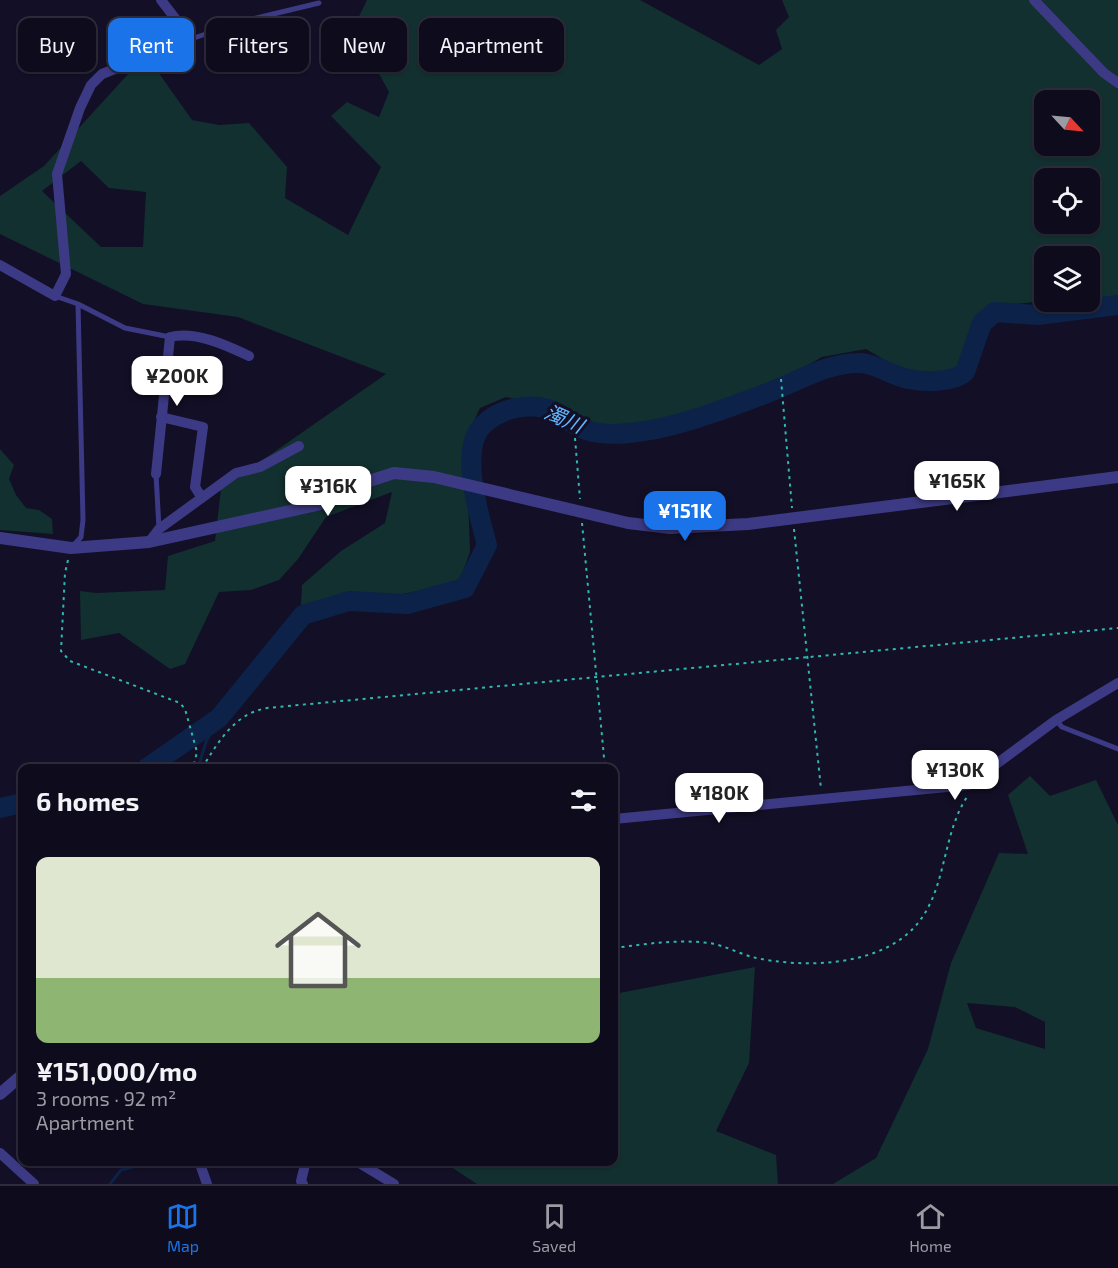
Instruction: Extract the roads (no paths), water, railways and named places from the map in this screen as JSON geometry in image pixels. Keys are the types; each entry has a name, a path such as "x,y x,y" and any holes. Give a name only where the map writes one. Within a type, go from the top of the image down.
{"street":[{"path":"161,0 175,18"},
{"path":"1034,0 1104,73 1118,83"},
{"path":"0,264 55,296 66,274 57,174 80,108 91,85 102,74 108,72"},
{"path":"156,474 170,337 182,335 222,344 249,356"},
{"path":"161,417 203,428 195,487 202,498"},
{"path":"149,542 159,529 236,473 260,467 299,446"},
{"path":"0,538 71,548 149,542 317,506 363,483 394,473 434,477 628,523 670,528 748,524 1118,477"},
{"path":"618,819 822,800 973,783 1056,720 1118,683"},
{"path":"0,1094 18,1078"},
{"path":"0,1153 34,1184"},
{"path":"201,1166 207,1184"},
{"path":"303,1184 301,1181 305,1166"},
{"path":"363,1166 381,1180 394,1184"}],"lane":[{"path":"194,38 244,21 319,3"},
{"path":"55,296 78,304 125,328 170,337"},
{"path":"71,548 81,537 83,520 78,304"},
{"path":"156,474 159,529"},
{"path":"1056,720 1062,727 1118,749"}],"waterway":[{"name":"濁川","path":"153,764 219,718 303,615 349,601 407,604 465,588 487,545 473,484 472,451 475,437 482,426 498,414 516,408 545,408 586,430 622,434 658,429 690,420 837,366 861,363 908,379 946,380 965,372 982,323 995,312 1038,315 1118,305"},
{"path":"199,764 206,742 219,718"},
{"name":"濁川","path":"0,808 18,804"},
{"path":"110,1184 121,1170 137,1166"}]}
